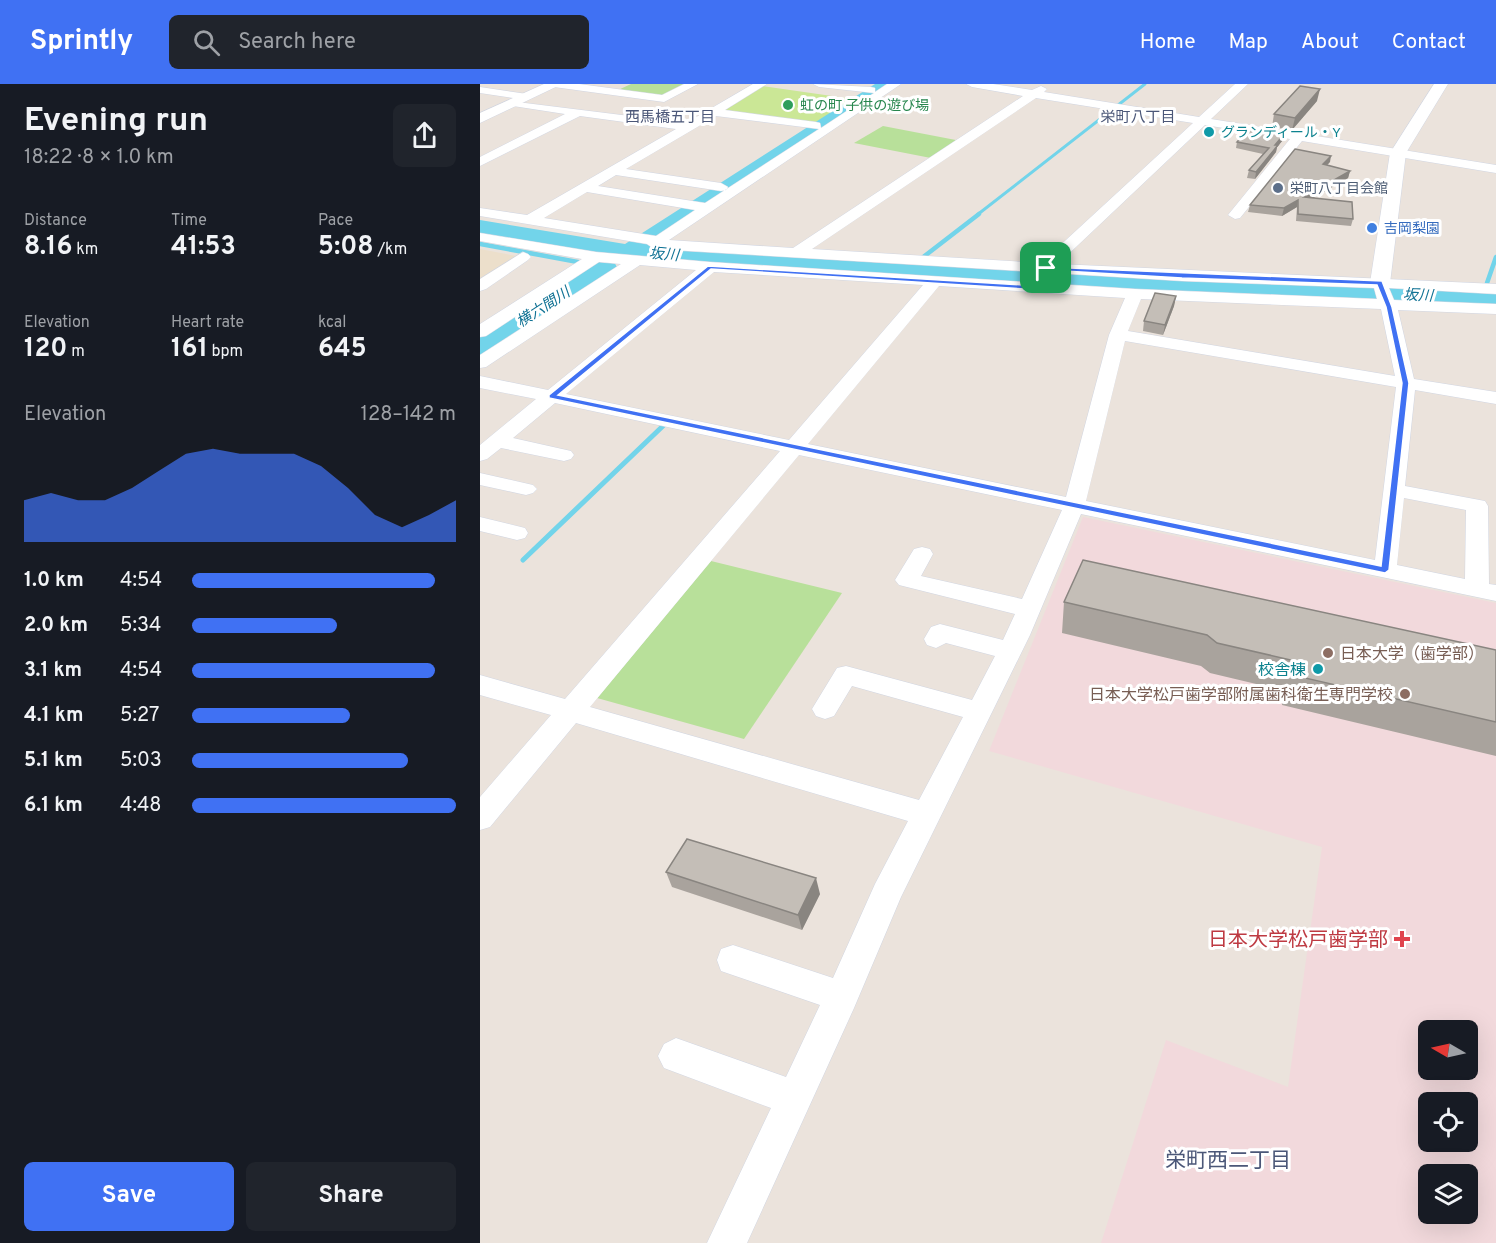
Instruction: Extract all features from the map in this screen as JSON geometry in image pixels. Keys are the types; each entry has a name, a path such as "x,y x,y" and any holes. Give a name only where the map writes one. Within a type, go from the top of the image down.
{"street":[{"path":"480,119 554,84 693,103 816,126"},
{"path":"610,92 626,84"},
{"path":"664,99 692,84"},
{"path":"530,220 761,84"},
{"path":"819,84 876,87"},
{"path":"651,240 895,84"},
{"path":"972,84 1496,169"},
{"path":"794,254 1048,84"},
{"path":"1043,278 1242,84"},
{"path":"1385,570 1406,383 1383,293 1398,153 1442,84"},
{"path":"651,240 667,218 700,207 721,187 876,87"},
{"path":"480,90 578,112 687,127"},
{"path":"480,162 578,112"},
{"path":"1235,215 1299,137"},
{"path":"615,171 721,187"},
{"path":"585,188 700,207"},
{"path":"564,201 586,204"},
{"path":"480,212 651,240 654,244 794,254 1043,278 1135,294 1383,293 1496,289"},
{"path":"480,237 595,260 935,281 1182,276 1383,293 1496,309"},
{"path":"480,286 523,257"},
{"path":"480,332 595,260"},
{"path":"480,363 633,261"},
{"path":"480,455 710,267"},
{"path":"480,818 935,281"},
{"path":"727,1243 842,997 886,894 1010,651 1074,506 1118,335 1135,294"},
{"path":"1118,335 1496,398"},
{"path":"480,382 1486,591 1477,506 1395,490"},
{"path":"498,441 564,455"},
{"path":"480,479 526,489"},
{"path":"480,524 517,533"},
{"path":"922,555 907,580 1029,609"},
{"path":"936,639 940,633 1010,651"},
{"path":"825,709 846,675 980,711"},
{"path":"480,685 926,814"},
{"path":"733,960 842,997"},
{"path":"676,1056 795,1098"}],"shaded area":[{"path":"480,249 516,256 480,280"},
{"name":"日本大学松戸歯学部","path":"1083,517 1496,603 1496,1243 1101,1243 1166,1040 1288,1087 1322,847 989,751"}],"green space":[{"path":"631,84 687,84 663,97 616,91"},
{"name":"虹の町 子供の遊び場","path":"762,86 853,99 815,124 722,110"},
{"path":"883,126 961,141 936,159 854,143"},
{"path":"711,561 842,593 744,739 597,698"}],"building":[{"path":"1300,86 1320,89 1295,118 1274,114"},
{"path":"1250,128 1285,133 1256,172 1249,170 1269,148 1237,142"},
{"path":"1295,149 1331,156 1323,164 1350,171 1304,197 1352,202 1353,219 1298,214 1298,200 1284,208 1250,205"},
{"path":"1155,293 1176,296 1165,325 1144,321"},
{"path":"1083,560 1496,650 1496,722 1292,675 1291,660 1217,643 1207,635 1064,602"},
{"path":"687,839 816,878 798,915 666,872"}],"waterway":[{"path":"630,252 887,84"},
{"path":"977,215 1145,84"},
{"path":"922,258 979,214"},
{"name":"坂川","path":"480,227 617,251 754,262 1160,285 1496,299"},
{"path":"480,244 605,267"},
{"path":"1486,298 1487,283 1496,257"},
{"name":"横六間川","path":"480,347 605,267"},
{"path":"523,560 665,424"}],"place":[{"name":"虹の町 子供の遊び場","path":"788,105"},
{"name":"グランディール・Y","path":"1209,132"},
{"name":"栄町八丁目会館","path":"1278,188"},
{"name":"吉岡梨園","path":"1372,228"},
{"name":"日本大学（歯学部）","path":"1328,653"},
{"name":"校舎棟","path":"1318,669"},
{"name":"日本大学松戸歯学部附属歯科衛生専門学校","path":"1405,694"},
{"name":"日本大学松戸歯学部","path":"1402,939"}],"district":[{"name":"西馬橋五丁目","path":"670,117"},
{"name":"栄町八丁目","path":"1138,117"},
{"name":"栄町西二丁目","path":"1228,1160"}],"route":[{"path":"710,267 1041,288 1046,268 1182,276 1380,283 1389,307 1406,383 1385,570 552,396 710,267"}]}
